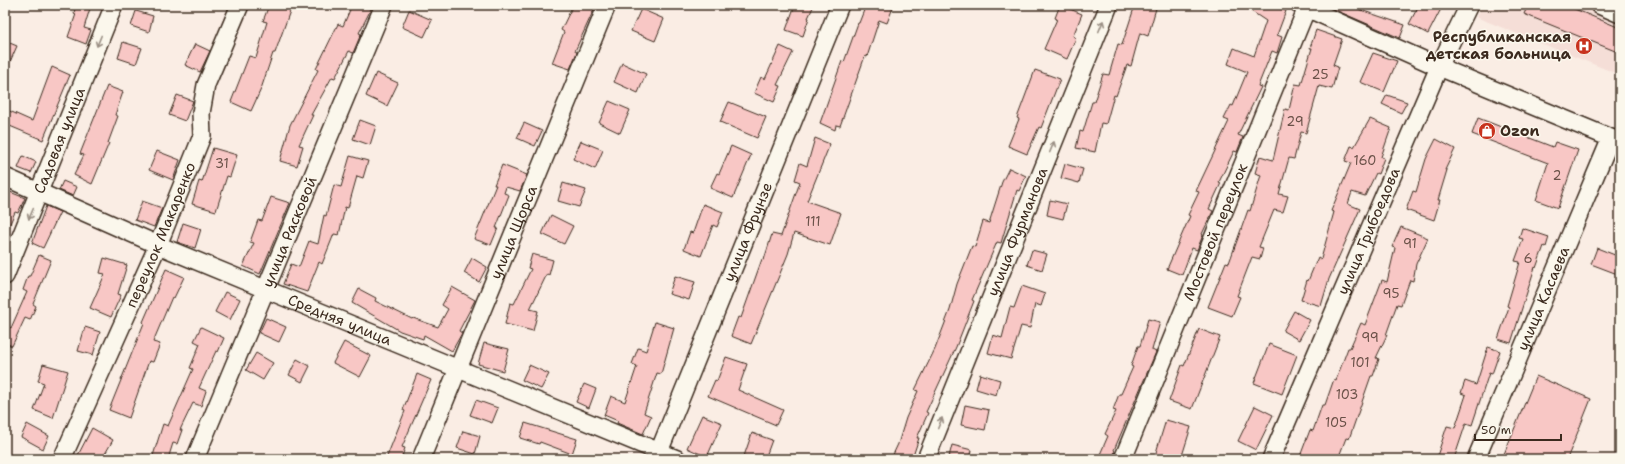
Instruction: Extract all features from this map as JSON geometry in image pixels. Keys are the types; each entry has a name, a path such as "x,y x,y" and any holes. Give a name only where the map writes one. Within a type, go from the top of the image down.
{"street":[{"name":"Садовая улица","path":"5,276 114,5"},
{"name":"переулок Макаренко","path":"62,459 158,245 202,136 201,113 206,85 240,5"},
{"name":"улица Расковой","path":"195,459 384,5"},
{"name":"улица Щорса","path":"421,459 607,5"},
{"name":"улица Фрунзе","path":"658,456 840,5"},
{"name":"улица Фурманова","path":"926,459 1109,5"},
{"name":"улица Грибоедова","path":"1270,459 1439,67 1469,5"},
{"path":"1599,5 1620,14"},
{"path":"1305,6 1439,67 1616,140"},
{"name":"Мостовой переулок","path":"1123,459 1305,6"},
{"name":"улица Касаева","path":"1476,459 1616,140"},
{"name":"Средняя улица","path":"5,177 158,245 458,368 658,456 677,459"}],"shaded area":[{"name":"Республиканская детская больница","path":"1482,5 1620,5 1620,75 1476,17"}],"building":[{"path":"76,5 91,5 84,28 91,30 86,44 68,37 76,14 74,13"},
{"path":"269,5 283,5 291,8 275,53 273,53 261,89 251,111 231,102 249,56 256,58 267,22 263,21"},
{"path":"352,5 363,5 371,9 359,33 361,34 353,53 349,51 335,78 332,77 311,115 313,115 299,145 303,146 297,166 280,161 290,125 318,70 316,69 338,24 343,26"},
{"path":"573,5 596,5 575,51 577,52 570,69 552,63 564,32 561,30"},
{"path":"795,5 814,5 808,18 803,36 786,30"},
{"path":"866,5 894,5 887,23 879,20 867,57 865,56 840,126 836,125 835,130 820,123 842,61 844,62"},
{"path":"1060,5 1082,14 1073,36 1076,38 1067,59 1044,49 1057,19 1055,18"},
{"path":"1135,5 1157,5 1148,36 1140,33 1131,66 1127,65 1116,96 1114,95 1106,124 1101,123 1095,152 1076,148 1080,131 1083,132 1092,102 1094,102 1103,74 1109,75 1118,44 1122,45"},
{"path":"1242,5 1271,5 1286,11 1277,35 1282,37 1277,53 1272,51 1258,86 1261,87 1238,135 1243,137 1237,152 1234,151 1219,182 1221,183 1209,209 1213,211 1202,234 1203,235 1197,250 1192,248 1182,275 1167,269 1190,216 1188,215 1199,192 1196,191 1229,121 1224,119 1231,105 1233,106 1247,72 1228,64 1234,48 1254,56 1266,21"},
{"path":"1335,5 1353,5 1352,7 1405,25 1400,38 1333,9"},
{"path":"1419,5 1443,5 1428,34 1409,24"},
{"path":"1528,5 1565,5 1620,28 1620,53 1524,14"},
{"path":"641,9 664,19 655,41 631,31"},
{"path":"409,10 432,20 424,37 402,27"},
{"path":"136,11 153,16 149,32 131,26"},
{"path":"1316,30 1342,39 1333,65 1338,67 1332,89 1319,86 1306,133 1301,132 1294,159 1289,158 1279,194 1288,196 1283,212 1274,210 1259,247 1263,248 1260,259 1252,257 1237,296 1240,297 1232,316 1208,307 1226,262 1229,263 1248,210 1250,211 1261,175 1255,173 1260,156 1273,160 1285,109 1289,110 1295,84 1301,85"},
{"path":"5,41 17,46 5,73"},
{"path":"123,42 142,48 136,64 118,58"},
{"path":"195,44 210,51 200,72 185,65"},
{"path":"780,46 793,52 777,85 781,86 774,102 754,93 761,77 765,79"},
{"path":"1373,53 1397,61 1384,92 1360,82"},
{"path":"622,63 646,74 638,93 614,82"},
{"path":"52,67 70,75 43,140 5,124 5,109 32,121"},
{"path":"1035,70 1060,79 1041,128 1039,127 1027,154 1008,146 1019,119 1017,118"},
{"path":"376,73 398,83 387,106 366,96"},
{"path":"107,86 123,92 115,115 118,116 109,143 92,184 74,175 84,155 80,154"},
{"path":"177,95 193,101 185,121 169,115"},
{"path":"1387,95 1407,102 1401,113 1382,104"},
{"path":"609,101 630,110 620,133 599,123"},
{"path":"729,102 766,117 757,138 720,122"},
{"path":"1478,118 1553,147 1555,142 1578,150 1558,208 1536,200 1548,163 1472,134"},
{"path":"1370,119 1391,128 1381,157 1384,158 1378,174 1376,173 1365,196 1352,192 1348,204 1360,209 1329,279 1321,306 1301,300 1307,280 1308,281 1318,257 1321,259 1334,212 1331,211 1351,163 1345,161 1351,146 1354,147"},
{"path":"360,120 376,126 370,145 353,139"},
{"path":"524,123 542,131 535,146 517,138"},
{"path":"815,138 830,144 807,201 841,213 830,245 794,233 788,254 751,344 731,336 738,317 741,318 762,259 764,260 772,234 781,236 800,182 795,180 800,163 807,166"},
{"path":"1436,139 1455,149 1445,170 1447,170 1434,220 1406,210 1413,191 1416,192 1426,159"},
{"path":"581,141 603,150 595,169 573,159"},
{"path":"731,146 751,155 733,198 710,188 717,173 719,174"},
{"path":"213,148 237,155 230,177 227,176 216,211 192,204 199,181 202,182"},
{"path":"157,151 180,160 173,180 149,170"},
{"path":"23,156 36,162 31,173 18,168"},
{"path":"350,156 368,161 363,178 357,176 348,208 345,207 339,235 334,234 322,264 319,262 307,292 283,284 291,264 299,267 309,241 318,244 324,215 326,216 334,185 341,187"},
{"path":"1065,164 1083,169 1079,183 1061,178"},
{"path":"502,165 527,175 520,191 506,187 504,193 509,195 491,245 474,239 496,185 494,185"},
{"path":"1009,168 1026,176 1019,191 1017,190 1001,243 997,242 972,300 974,301 956,347 926,412 928,413 917,438 919,438 912,459 891,459 918,391 915,390 935,349 950,310 957,284 972,246 975,247 983,221 989,223 1002,182"},
{"path":"63,181 77,187 73,196 59,190"},
{"path":"563,183 586,190 579,207 558,201"},
{"path":"10,192 25,198 18,213 15,212 5,235 5,204"},
{"path":"271,197 290,203 260,274 243,266 254,243 250,242 258,220 262,221"},
{"path":"1050,200 1067,204 1063,219 1047,215"},
{"path":"142,201 162,208 154,227 135,220"},
{"path":"703,204 723,212 717,227 713,225 701,256 684,249 690,232 693,233"},
{"path":"46,206 60,212 43,248 32,243"},
{"path":"551,215 573,226 564,244 542,234"},
{"path":"183,223 201,229 195,248 177,242"},
{"path":"1401,227 1428,238 1416,264 1413,281 1410,280 1401,305 1397,304 1387,335 1376,358 1379,359 1373,376 1371,376 1349,439 1346,438 1338,459 1299,459 1310,430 1313,431 1322,405 1325,405 1334,379 1336,380 1348,348 1350,348 1361,323 1365,325 1382,280 1387,282 1395,248 1392,247"},
{"path":"1522,228 1549,237 1546,247 1544,246 1536,268 1535,267 1511,343 1498,339 1509,307 1507,306 1520,262 1515,261 1523,239 1519,238"},
{"path":"1597,248 1620,257 1620,275 1591,264"},
{"path":"1032,250 1047,254 1042,270 1027,265"},
{"path":"532,254 553,260 549,275 547,274 530,309 538,311 533,331 505,324 510,303 514,304 531,269 528,268"},
{"path":"39,255 51,260 33,304 36,306 30,320 25,318 12,346 5,343 5,331 7,326 11,328 27,292 23,290 28,276 30,276"},
{"path":"104,258 127,265 118,294 121,295 111,317 90,308 105,274 100,273"},
{"path":"472,258 487,267 479,282 464,273"},
{"path":"166,269 184,277 174,298 172,297 153,342 160,344 153,362 149,361 129,418 109,410 144,323 143,322"},
{"path":"675,276 695,282 689,300 669,294"},
{"path":"1022,286 1045,294 1041,306 1035,304 1030,328 1021,326 1011,359 988,353 993,335 1002,338 1010,307 1014,308"},
{"path":"452,287 475,300 459,331 462,333 452,351 424,335 423,339 400,331 352,303 359,289 376,298 375,301 412,319 413,318 438,327 448,309 442,305"},
{"path":"225,292 240,299 230,320 215,312"},
{"path":"1294,311 1310,320 1299,340 1283,331"},
{"path":"266,318 286,327 279,342 259,333"},
{"path":"1148,319 1160,322 1152,350 1156,352 1114,450 1112,459 1098,459 1108,436 1105,434 1116,411 1113,410 1119,394 1121,394 1133,367 1131,366 1138,346 1140,346"},
{"path":"655,322 674,328 661,374 657,373 644,413 651,416 643,434 617,423 618,421 604,415 611,396 625,402 637,366 632,364 638,348 646,351"},
{"path":"85,327 100,332 93,355 78,351"},
{"path":"201,327 224,338 218,352 216,351 199,388 206,391 201,406 193,403 180,430 182,430 177,444 173,443 168,459 152,459 163,424 168,426 193,369 190,368 200,344 194,341"},
{"path":"1199,329 1220,337 1192,409 1169,401 1182,365 1184,366"},
{"path":"344,342 371,356 360,377 333,363"},
{"path":"484,343 509,349 503,371 478,364"},
{"path":"1269,344 1297,355 1282,394 1254,383"},
{"path":"1488,347 1500,351 1492,374 1489,373 1472,425 1466,423 1454,459 1436,459 1447,426 1455,428 1466,395 1461,393 1465,381 1476,385"},
{"path":"256,353 273,363 263,380 246,370"},
{"path":"726,357 747,364 738,390 783,410 776,425 708,396 715,380 717,381"},
{"path":"297,359 310,366 302,382 289,375"},
{"path":"43,364 68,371 53,418 34,410 44,383 38,381"},
{"path":"529,365 549,374 541,389 522,380"},
{"path":"417,374 431,380 402,447 405,448 401,459 386,459 405,411 403,410"},
{"path":"980,374 1000,380 996,395 976,389"},
{"path":"1536,376 1591,399 1567,459 1502,459"},
{"path":"584,384 596,389 589,408 576,402"},
{"path":"476,400 498,408 492,423 470,415"},
{"path":"965,405 989,410 985,430 961,425"},
{"path":"1255,406 1273,415 1256,450 1238,441"},
{"path":"702,415 722,423 707,457 687,448"},
{"path":"1166,420 1191,427 1181,459 1154,459"},
{"path":"525,423 577,439 572,454 540,442 539,444 520,438"},
{"path":"27,424 49,436 43,449 21,437"},
{"path":"92,428 113,440 102,459 76,459"},
{"path":"463,431 480,436 475,454 457,448"},
{"path":"752,433 772,440 765,459 743,459"},
{"path":"952,445 972,450 970,459 949,457"}],"place":[{"name":"Республиканская детская больница","path":"1584,46"},
{"name":"Ozon","path":"1487,131"}]}
